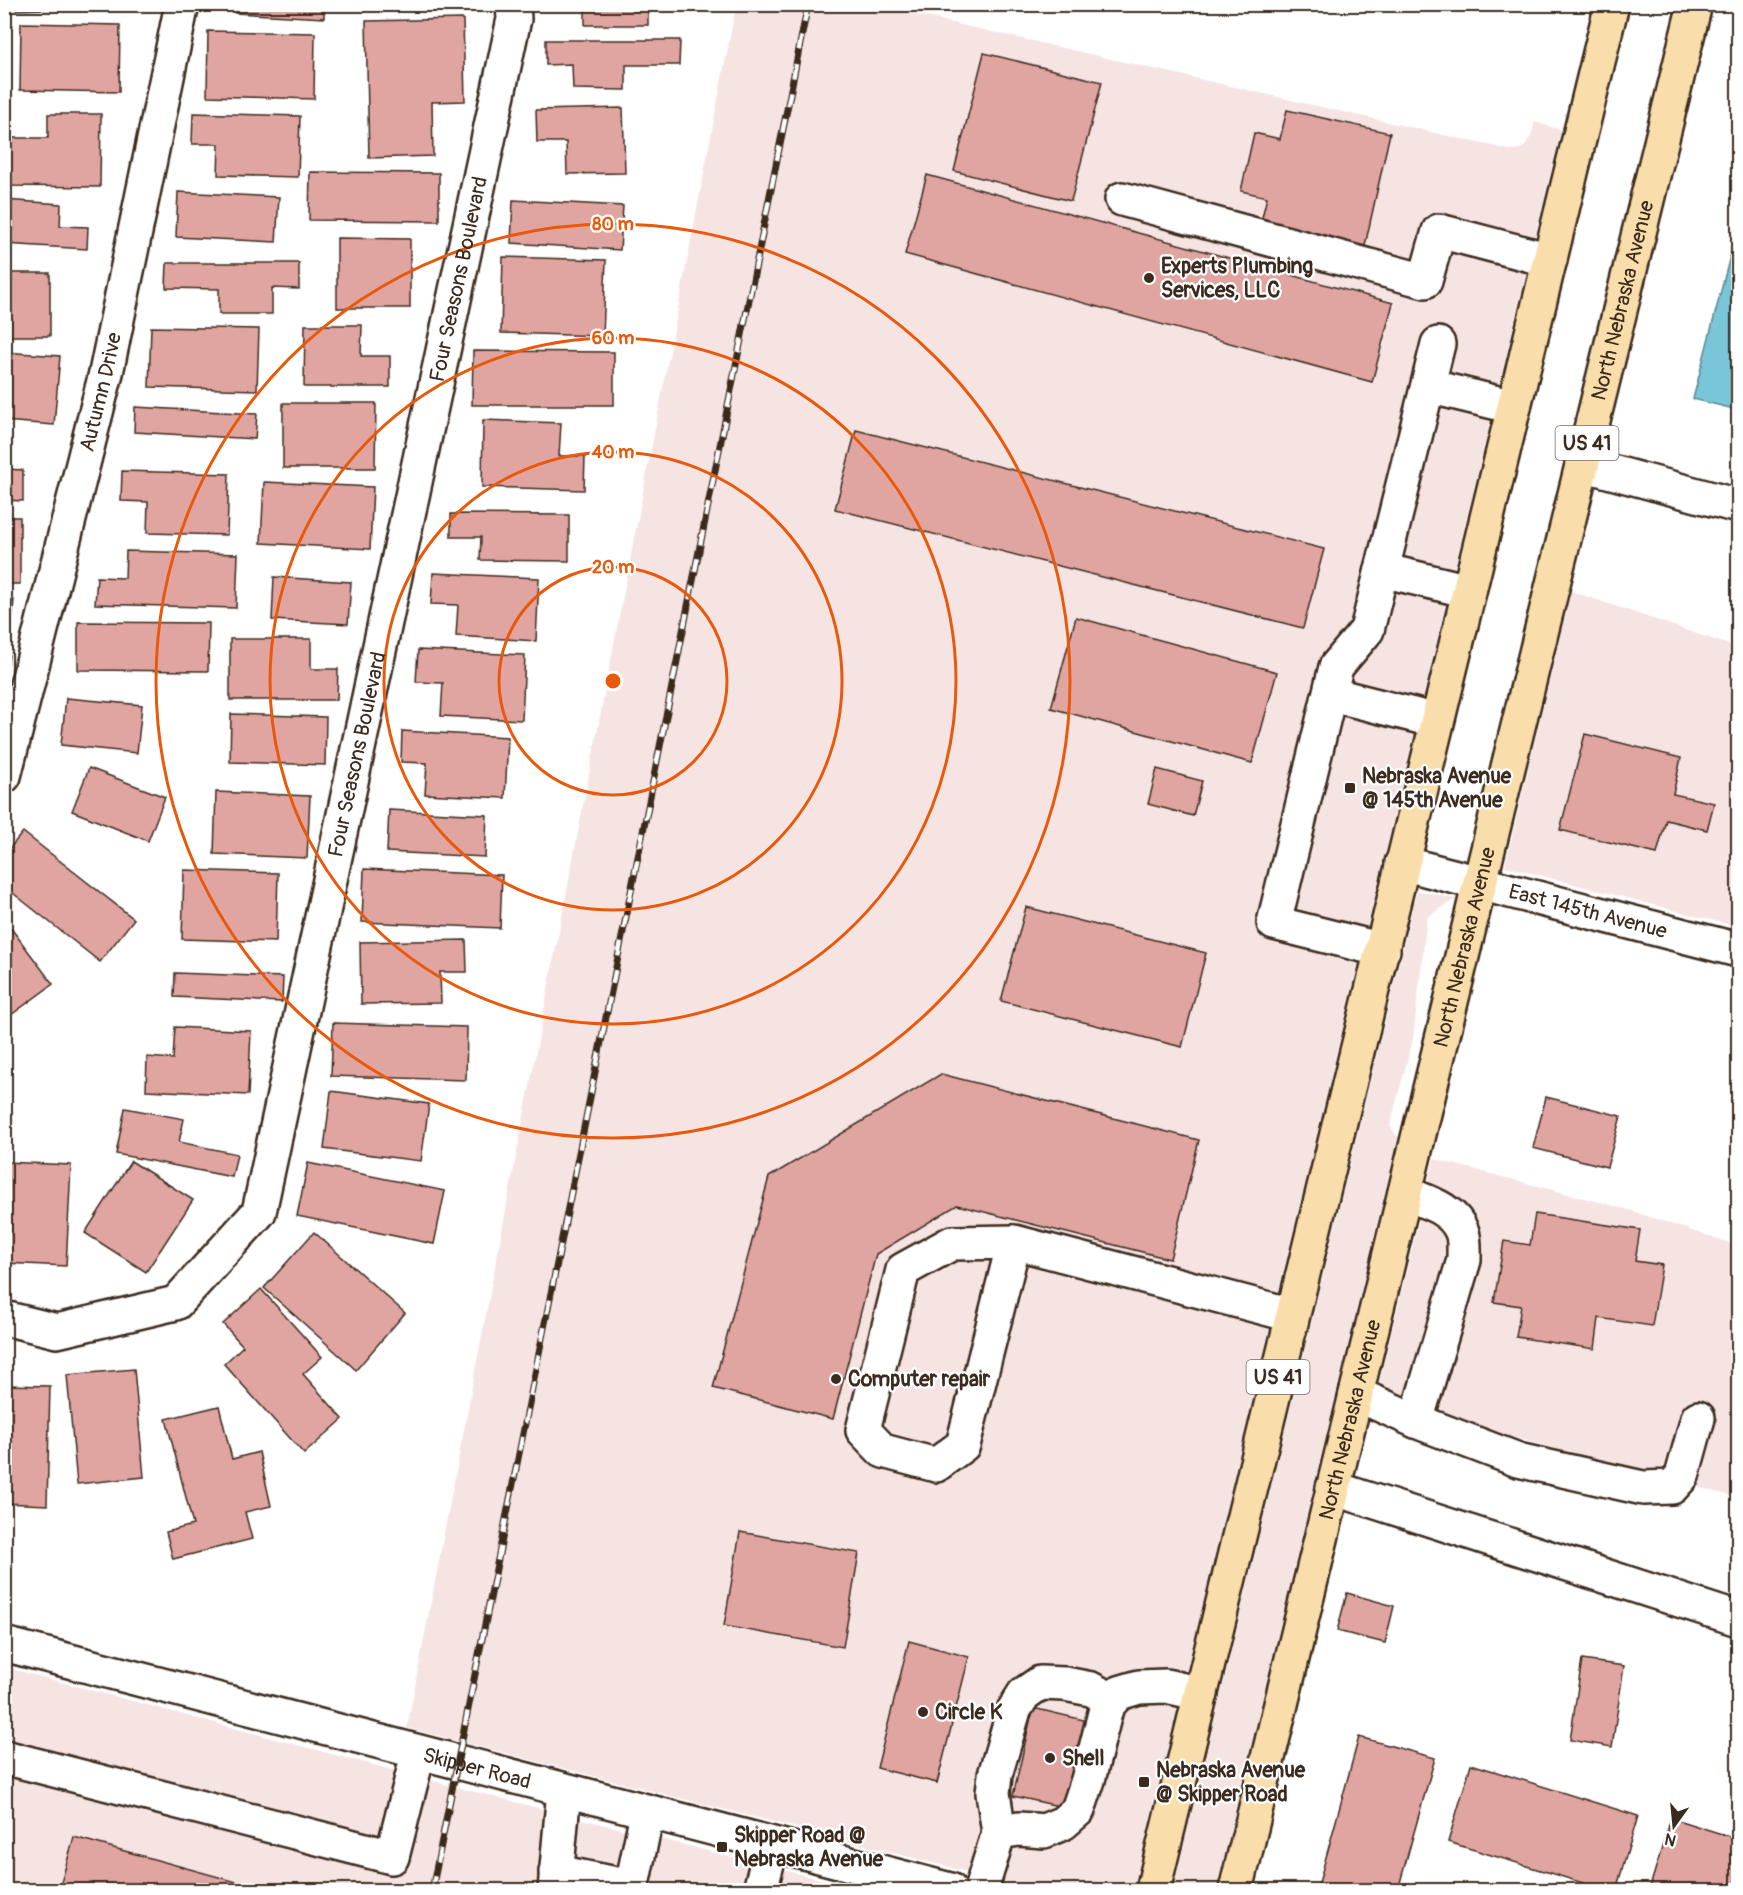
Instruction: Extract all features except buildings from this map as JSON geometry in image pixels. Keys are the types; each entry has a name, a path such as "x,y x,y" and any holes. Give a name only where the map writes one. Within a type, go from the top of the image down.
{"main road":[{"name":"US 41","path":"1154,1890 1612,4"},
{"name":"North Nebraska Avenue","path":"1236,1890 1695,4"}],"street":[{"name":"Autumn Drive","path":"4,776 106,373 182,4"},
{"name":"Four Seasons Boulevard","path":"4,1318 57,1331 176,1303 259,1212 514,19 513,4"},
{"path":"1122,199 1425,281 1439,231 1550,260"},
{"path":"1383,950 1274,923 1336,667 1367,630 1438,344"},
{"path":"1428,386 1514,407"},
{"path":"1582,464 1738,506"},
{"path":"1382,570 1468,591"},
{"path":"1330,694 1437,721"},
{"name":"East 145th Avenue","path":"1402,863 1738,950"},
{"path":"1405,1193 1444,1209 1463,1233 1464,1260 1416,1421"},
{"path":"1014,1242 963,1445 936,1465 883,1451 863,1430 903,1270 952,1243 1014,1242 1293,1316"},
{"path":"1356,1394 1416,1421 1518,1461 1643,1488 1672,1487 1682,1476 1698,1418"},
{"path":"1333,1488 1738,1619"},
{"name":"Skipper Road","path":"5,1647 950,1890"},
{"path":"981,1890 999,1832 993,1793 995,1775 1014,1710 1024,1694 1040,1683 1065,1684 1090,1689 1112,1700"},
{"path":"999,1832 1019,1829 1044,1831 1063,1823 1078,1810 1107,1705 1119,1693 1139,1687 1166,1686 1201,1694"},
{"path":"4,1757 392,1857 418,1754"},
{"path":"564,1790 555,1881 631,1889 647,1813"},
{"path":"760,1890 772,1845"}],"shaded area":[{"path":"736,5 874,5 1510,150 1525,146 1535,122 1561,130 1133,1890 1038,1890 407,1728"},
{"path":"1571,591 1738,648 1738,927 1505,866"},
{"path":"1417,890 1456,899 1427,917 1413,1039 1390,1126 1398,1137 1216,1890 1173,1890"},
{"path":"1434,1159 1626,1209 1738,1246 1738,1494 1734,1497 1375,1400"},
{"path":"4,1667 452,1786 863,1890 5,1890"}],"water":[{"path":"1738,225 1738,410 1693,399"}],"railway":[{"path":"432,1890 808,4"}],"place":[{"name":"Experts Plumbing Services, LLC","path":"1149,278"},
{"name":"Nebraska Avenue @ 145th Avenue","path":"1350,788"},
{"name":"Computer repair","path":"836,1379"},
{"name":"Circle K","path":"923,1712"},
{"name":"Shell","path":"1050,1758"},
{"name":"Nebraska Avenue @ Skipper Road","path":"1144,1782"},
{"name":"Skipper Road @ Nebraska Avenue","path":"722,1847"}]}
